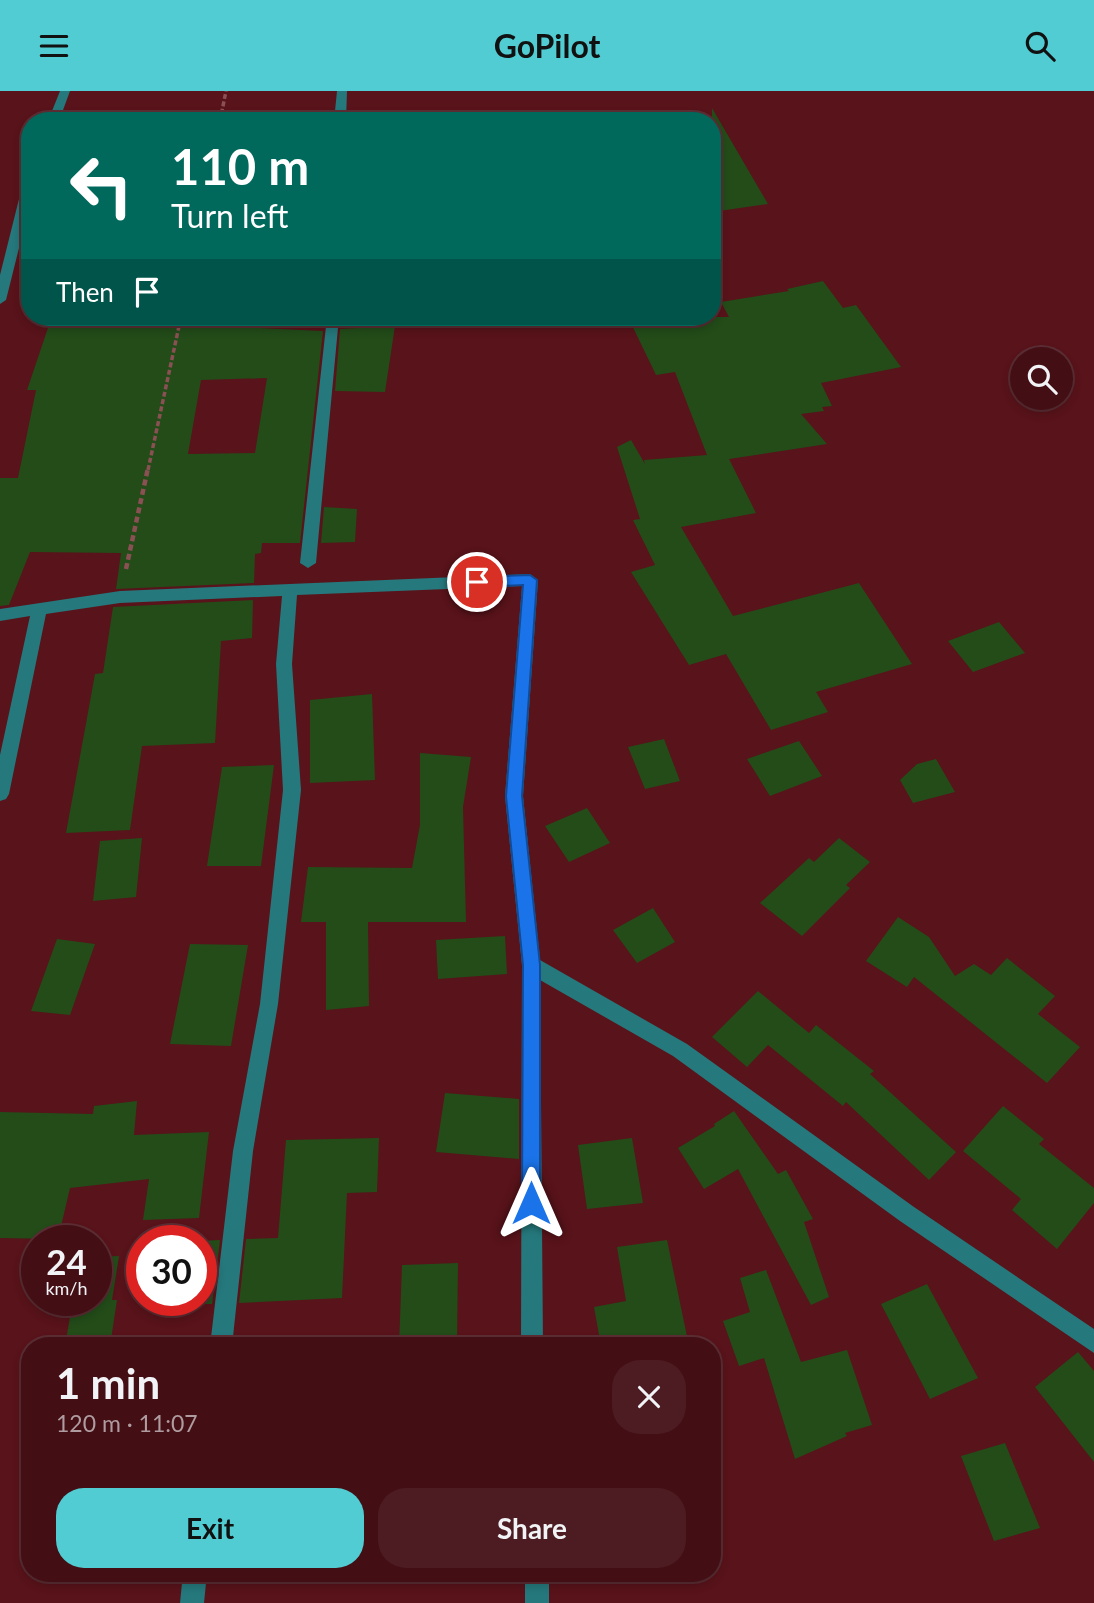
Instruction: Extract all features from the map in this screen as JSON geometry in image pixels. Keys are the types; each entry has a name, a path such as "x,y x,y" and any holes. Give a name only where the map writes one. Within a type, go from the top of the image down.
{"street":[{"path":"57,112 65,91"},
{"path":"341,112 342,91"},
{"path":"0,300 21,214"},
{"path":"308,563 332,326"},
{"path":"0,615 120,597 530,580 514,796 531,965 532,1337"},
{"path":"222,1337 243,1150 269,1004 292,790 284,664 290,589"},
{"path":"0,794 39,610"},
{"path":"531,965 680,1050 907,1214 1094,1342"},
{"path":"192,1603 194,1582"},
{"path":"537,1582 537,1603"}],"path":[{"path":"222,112 226,91"},
{"path":"120,597 179,326"}],"building":[{"path":"721,123 768,204 721,211"},
{"path":"823,281 843,308 856,305 901,367 821,383 832,406 822,407 824,411 801,414 827,444 729,459 756,513 681,527 733,616 859,583 912,664 816,692 828,712 771,730 726,654 689,665 631,572 655,565 633,520 640,519 617,447 631,440 645,464 644,460 707,455 675,372 656,375 632,326 721,326 721,317 729,317 721,302 789,291 787,289"},
{"path":"49,326 238,326 323,331 300,543 262,543 261,553 255,554 254,583 116,589 121,553 30,552 9,605 0,606 0,478 18,478 36,390 27,390","holes":["267,378 255,453 188,454 201,380"]},
{"path":"395,326 385,392 335,391 340,329"},
{"path":"324,507 357,509 355,542 321,543"},
{"path":"253,600 252,638 221,641 215,743 142,746 130,830 66,833 95,674 103,673 113,607"},
{"path":"999,622 1025,653 973,672 948,641"},
{"path":"372,694 375,780 310,783 310,700"},
{"path":"664,739 680,781 645,789 628,747"},
{"path":"799,741 822,776 770,796 747,759"},
{"path":"420,753 471,757 463,807 466,922 368,922 369,1006 326,1010 326,922 301,922 308,867 412,868 420,825"},
{"path":"936,759 955,792 913,803 900,780 917,764"},
{"path":"274,765 261,866 207,866 222,767"},
{"path":"587,808 610,843 569,862 545,826"},
{"path":"142,838 136,897 93,901 100,841"},
{"path":"839,838 870,862 846,885 850,888 802,936 760,903 809,858 814,862"},
{"path":"653,908 675,942 637,963 613,930"},
{"path":"898,917 929,937 955,976 974,964 991,975 1007,958 1055,996 1038,1014 1080,1047 1047,1083 914,977 907,987 866,961"},
{"path":"505,936 507,974 438,979 436,940"},
{"path":"57,939 95,944 70,1015 31,1011"},
{"path":"190,944 248,945 231,1046 170,1044"},
{"path":"758,991 809,1033 816,1025 874,1071 870,1074 956,1152 929,1180 846,1102 843,1106 768,1045 747,1067 712,1037"},
{"path":"445,1093 519,1099 519,1159 436,1152"},
{"path":"137,1101 134,1135 209,1132 199,1218 143,1220 149,1179 70,1188 61,1225 21,1225 21,1238 0,1238 0,1112 93,1114 94,1106"},
{"path":"1003,1106 1044,1139 1039,1144 1094,1188 1094,1203 1057,1249 1012,1210 1021,1199 963,1151"},
{"path":"734,1111 778,1174 786,1170 813,1219 804,1222 829,1297 811,1305 738,1169 704,1189 678,1148"},
{"path":"379,1138 377,1192 347,1193 342,1298 239,1303 246,1239 278,1238 286,1140"},
{"path":"632,1138 643,1203 587,1209 578,1145"},
{"path":"217,1240 220,1240 217,1264"},
{"path":"667,1240 687,1337 599,1337 594,1307 626,1301 617,1247"},
{"path":"112,1256 119,1256 112,1300"},
{"path":"458,1263 457,1337 399,1337 402,1265"},
{"path":"766,1270 801,1362 847,1350 872,1425 845,1433 847,1436 795,1459 764,1358 739,1366 723,1321 750,1312 740,1278"},
{"path":"927,1284 978,1378 930,1399 881,1304"},
{"path":"112,1300 117,1300 111,1337 67,1337 70,1316 112,1316"},
{"path":"1078,1352 1094,1371 1094,1462 1035,1387"},
{"path":"1005,1443 1040,1528 994,1541 961,1456"}],"route":[{"path":"477,582 530,580 514,796 531,965 531,1203"}]}
